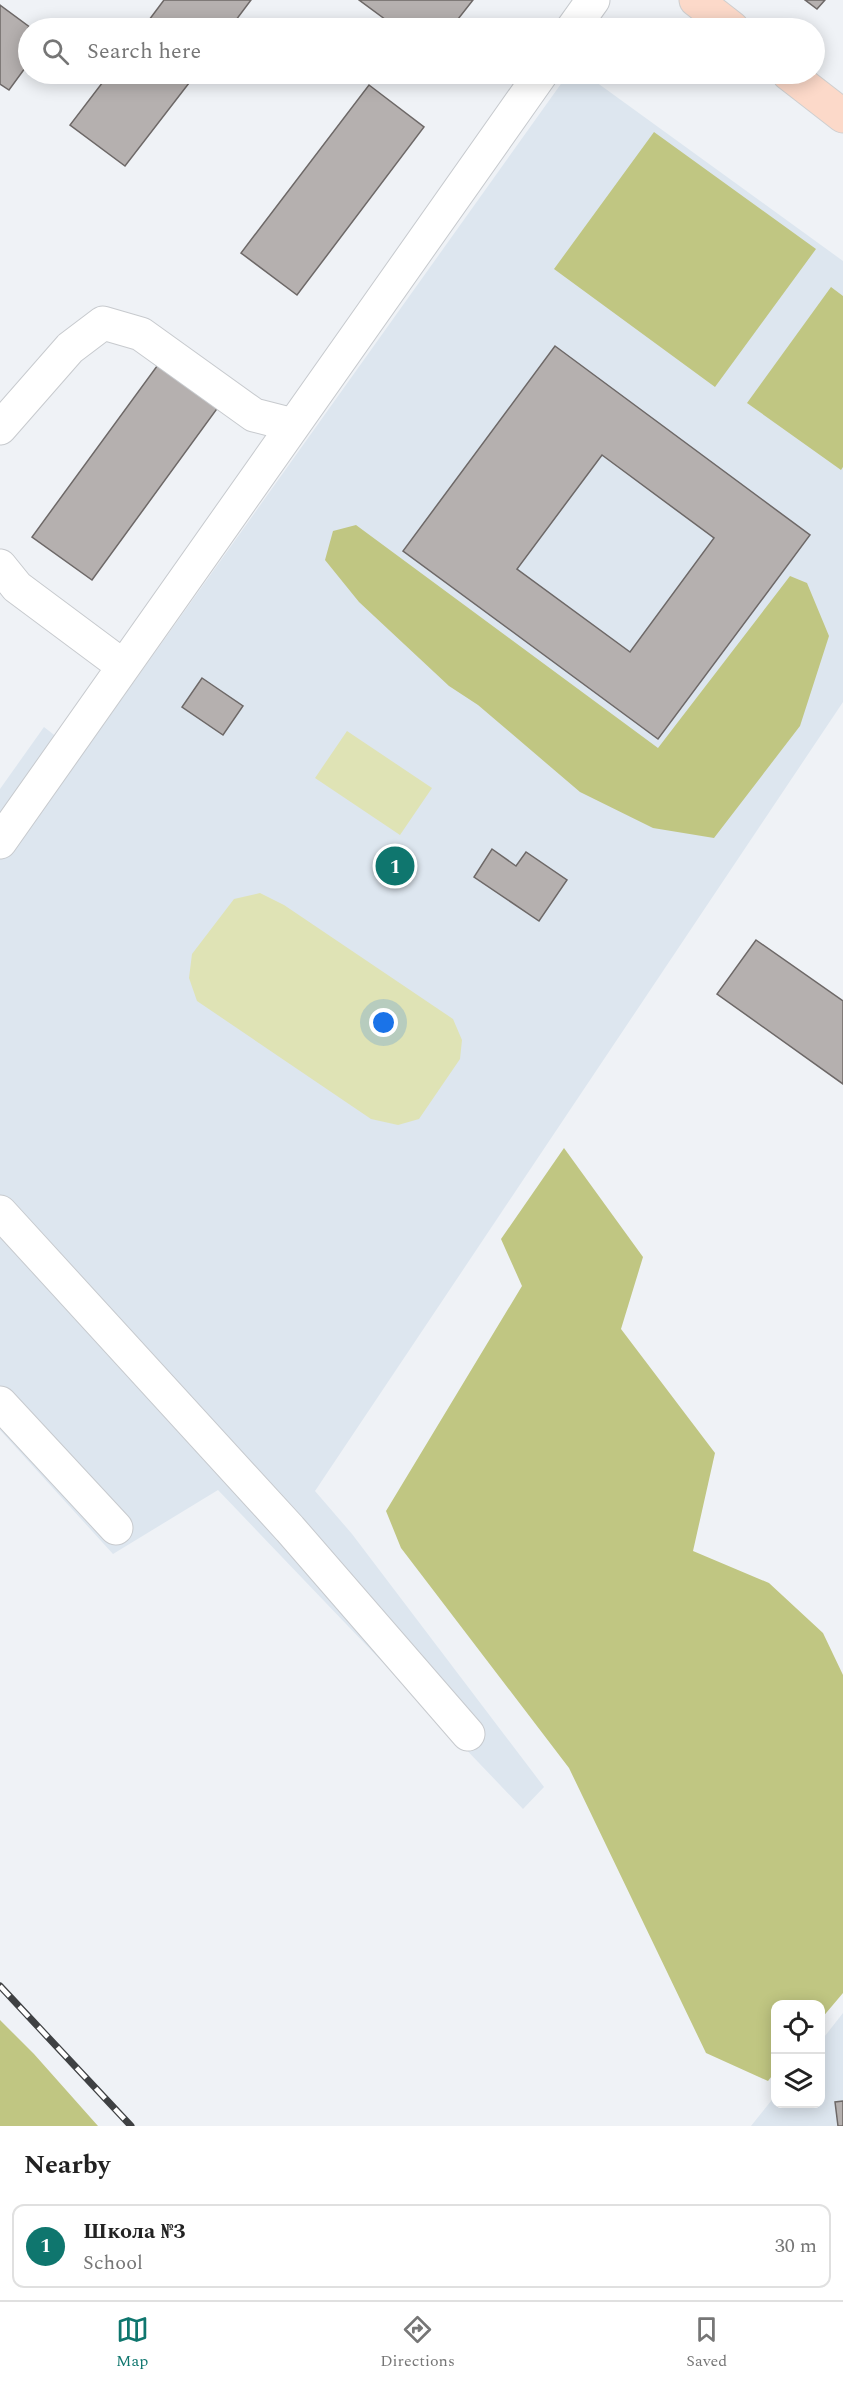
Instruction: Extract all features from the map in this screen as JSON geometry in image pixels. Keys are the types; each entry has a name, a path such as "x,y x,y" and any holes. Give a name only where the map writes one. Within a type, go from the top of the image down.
{"main road":[{"path":"696,0 719,18"},
{"path":"803,84 841,110"}],"lane":[{"path":"580,18 593,0"},
{"path":"0,842 534,84"},
{"path":"0,428 70,348 103,323 141,334 254,415 293,425"},
{"path":"0,566 17,587 123,666"},
{"path":"0,1212 290,1529 468,1734"},
{"path":"0,1403 116,1528"}],"shaded area":[{"path":"561,84 599,84 843,261 843,702 315,1491 352,1534 544,1787 523,1809 218,1490 113,1554 0,1430 0,789 44,727 81,756"},
{"path":"843,2013 843,2126 751,2126 771,2101 771,2108 825,2108 825,2036"}],"green space":[{"path":"654,132 816,249 715,387 554,269"},
{"path":"831,287 843,296 843,467 841,470 747,403"},
{"path":"356,525 658,748 790,576 807,583 829,636 800,726 714,838 653,828 580,792 478,705 449,686 359,602 325,560 333,531"},
{"path":"347,731 432,788 400,835 315,778"},
{"path":"260,893 284,905 453,1019 462,1040 460,1059 419,1119 398,1125 371,1119 197,1001 189,978 192,954 234,899"},
{"path":"564,1148 643,1257 621,1329 715,1453 693,1551 769,1583 823,1633 843,1675 843,1993 825,2014 825,2000 771,2000 771,2077 768,2081 706,2053 569,1768 401,1548 386,1511 522,1286 501,1239"},
{"path":"0,2020 34,2054 98,2126 0,2126"}],"building":[{"path":"164,0 251,0 238,18 150,18"},
{"path":"359,0 473,0 459,18 383,18"},
{"path":"805,0 825,0 817,9"},
{"path":"0,5 18,18 18,78 9,90 0,84"},
{"path":"101,84 188,84 125,166 70,125"},
{"path":"369,85 424,127 297,295 241,253"},
{"path":"555,346 810,535 658,739 403,551","holes":["602,455 714,538 630,652 517,569"]},
{"path":"160,362 219,406 92,580 32,537"},
{"path":"202,678 243,706 223,735 182,707"},
{"path":"492,849 516,866 526,852 567,880 539,921 474,877"},
{"path":"756,940 843,1001 843,1084 717,994"},
{"path":"843,2101 843,2126 838,2126 835,2102"}],"railway":[{"path":"0,1986 131,2126"}],"place":[{"name":"Школа №3","path":"395,866"}]}
